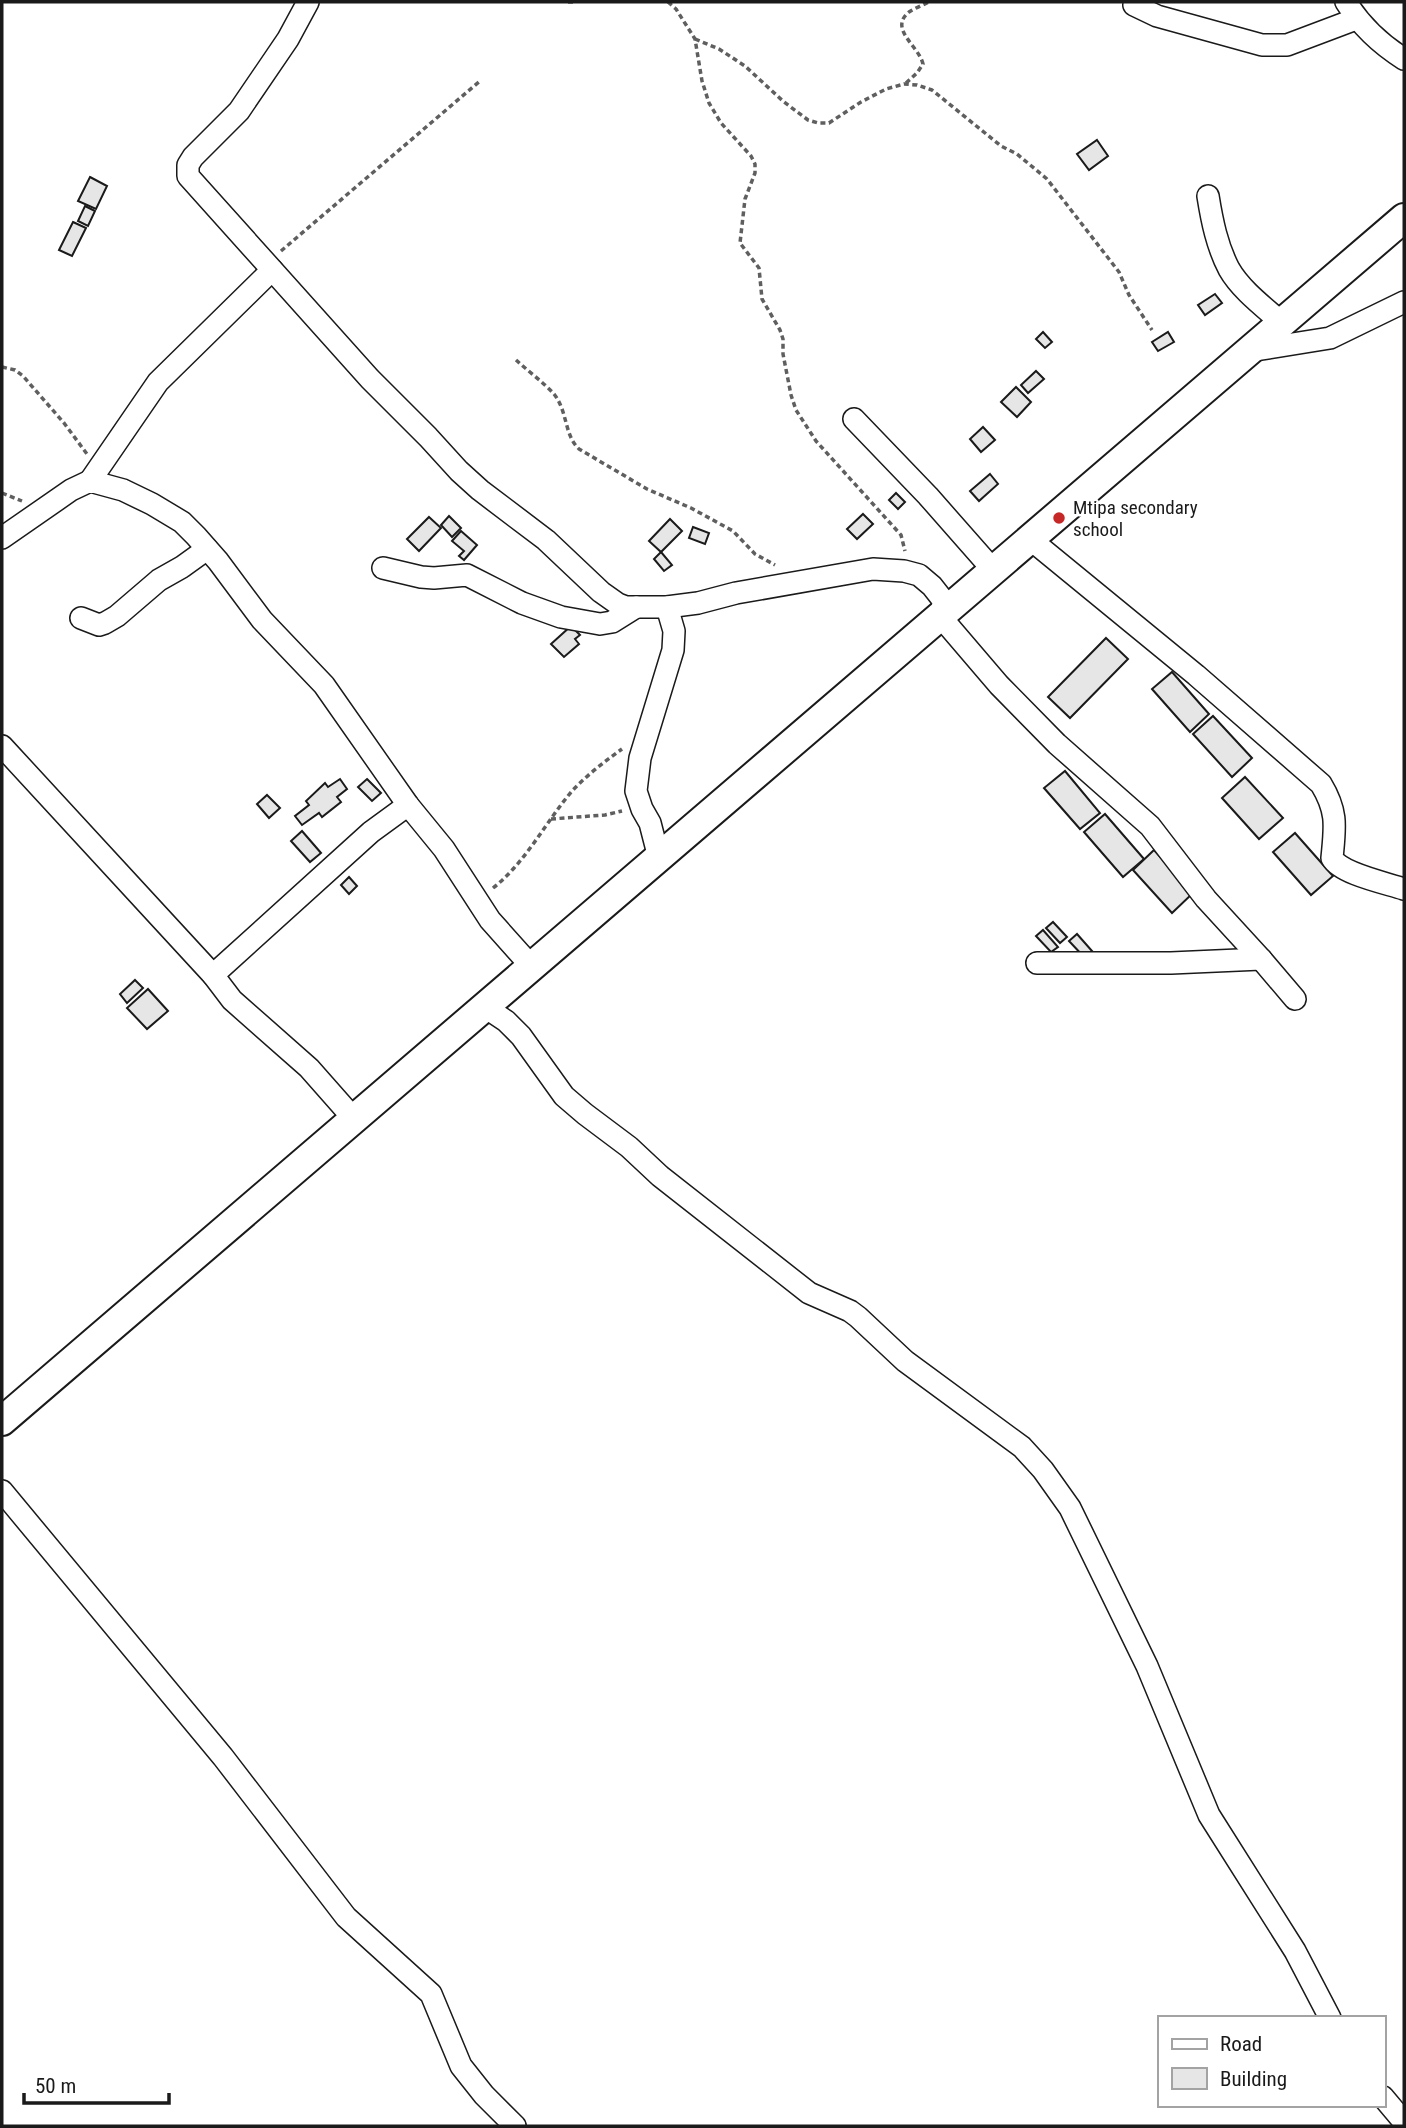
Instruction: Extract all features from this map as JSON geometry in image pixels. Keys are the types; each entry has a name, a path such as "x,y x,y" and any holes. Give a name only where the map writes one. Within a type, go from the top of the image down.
{"main road":[{"path":"2,1421 1404,218"}],"street":[{"path":"307,2 278,55 239,111 188,164 188,176 370,379 459,471 546,540 601,592 626,607 667,607 698,603 736,593 873,569 904,570 919,575 943,600 941,616 999,685 1058,744 1150,826 1206,900 1294,999"},
{"path":"1134,5 1157,16 1262,45 1287,44 1351,10 1388,49 1404,59"},
{"path":"1208,196 1212,224 1230,269 1245,290 1282,323"},
{"path":"2,538 93,476 158,382 269,267"},
{"path":"1250,351 1330,338 1404,302"},
{"path":"854,419 928,496 994,571"},
{"path":"93,476 152,504 182,523 207,549 262,620 324,685 408,805 443,849 490,920 532,967"},
{"path":"1030,539 1196,675 1321,784 1332,802 1334,863 1343,869 1404,889"},
{"path":"81,618 99,625 105,623 159,580 207,549"},
{"path":"383,568 434,578 467,575 522,603 561,617 600,624 612,622 636,607"},
{"path":"659,858 650,822 636,791 640,758 673,650 674,631 667,607"},
{"path":"2,746 213,975 232,1000 309,1068 354,1119"},
{"path":"213,975 371,832 408,805"},
{"path":"1037,963 1171,963 1261,959"},
{"path":"485,1007 506,1021 521,1036 564,1096 585,1114 809,1293 858,1317 905,1361 1022,1447 1043,1470 1070,1508 1136,1643 1209,1815 1295,1951 1329,2016"},
{"path":"2,1491 223,1757 346,1917 431,1994 461,2066 484,2095 515,2126"},
{"path":"1385,2098 1404,2122"}],"path":[{"path":"568,2 575,2"},
{"path":"668,2 676,9 695,39 702,81 709,103 755,164 755,173 745,199 740,243 759,268 762,299 783,339 785,365 796,410 816,441 901,535 905,550 904,570"},
{"path":"695,39 719,49 745,65 784,102 808,120 829,123 874,96 904,84 917,73 923,64 921,56 901,28 910,11 929,2"},
{"path":"269,267 308,229 480,81"},
{"path":"904,84 932,90 1047,179 1119,272 1129,295 1152,330"},
{"path":"516,360 554,394 568,422 572,443 579,449 647,489 691,508 733,531 755,554 800,582"},
{"path":"2,367 15,370 23,376 84,447 93,476"},
{"path":"477,900 500,883 516,866 572,792 592,772 649,729"},
{"path":"551,819 642,809"}],"building":[{"path":"1097,140 1108,156 1089,170 1077,154"},
{"path":"90,177 107,186 96,209 78,201"},
{"path":"85,206 95,211 88,226 78,221"},
{"path":"73,222 86,228 72,256 59,250"},
{"path":"1215,294 1222,303 1205,315 1198,305"},
{"path":"1043,332 1052,342 1045,348 1036,339"},
{"path":"1168,332 1174,342 1158,351 1152,342"},
{"path":"1036,371 1044,379 1028,393 1021,385"},
{"path":"1016,387 1031,402 1017,417 1001,402"},
{"path":"983,427 995,440 981,452 970,439"},
{"path":"990,474 998,484 979,501 970,491"},
{"path":"896,493 905,502 898,509 889,500"},
{"path":"863,514 873,524 857,539 847,529"},
{"path":"449,516 461,528 452,537 441,525"},
{"path":"429,517 441,528 419,551 407,539"},
{"path":"670,519 682,531 661,552 649,541"},
{"path":"693,527 709,533 705,544 689,538"},
{"path":"461,531 477,545 464,560 459,556 464,551 452,541"},
{"path":"661,552 672,565 664,571 654,559"},
{"path":"571,626 580,635 575,639 579,644 564,657 551,644"},
{"path":"1106,638 1128,659 1070,718 1048,697"},
{"path":"1172,672 1209,714 1190,732 1152,689"},
{"path":"1213,716 1252,758 1232,777 1193,734"},
{"path":"1065,771 1100,813 1080,829 1044,788"},
{"path":"1245,777 1283,818 1259,839 1222,798"},
{"path":"340,779 347,789 337,797 341,802 322,817 319,813 302,825 295,816 309,805 306,801 325,783 328,787"},
{"path":"367,779 381,793 372,801 358,787"},
{"path":"267,795 280,808 269,818 257,804"},
{"path":"1105,814 1144,859 1123,877 1084,832"},
{"path":"302,831 321,853 310,862 291,841"},
{"path":"1295,833 1333,876 1311,895 1273,852"},
{"path":"1154,850 1193,893 1172,913 1133,870"},
{"path":"349,877 357,886 349,894 341,885"},
{"path":"1053,922 1067,937 1060,943 1046,928"},
{"path":"1043,930 1058,947 1051,952 1036,936"},
{"path":"1077,934 1092,951 1085,958 1069,941"},
{"path":"135,980 143,988 127,1003 120,994"},
{"path":"148,989 168,1011 147,1029 127,1008"}],"place":[{"name":"Mtipa secondary school","path":"1059,518"}]}
